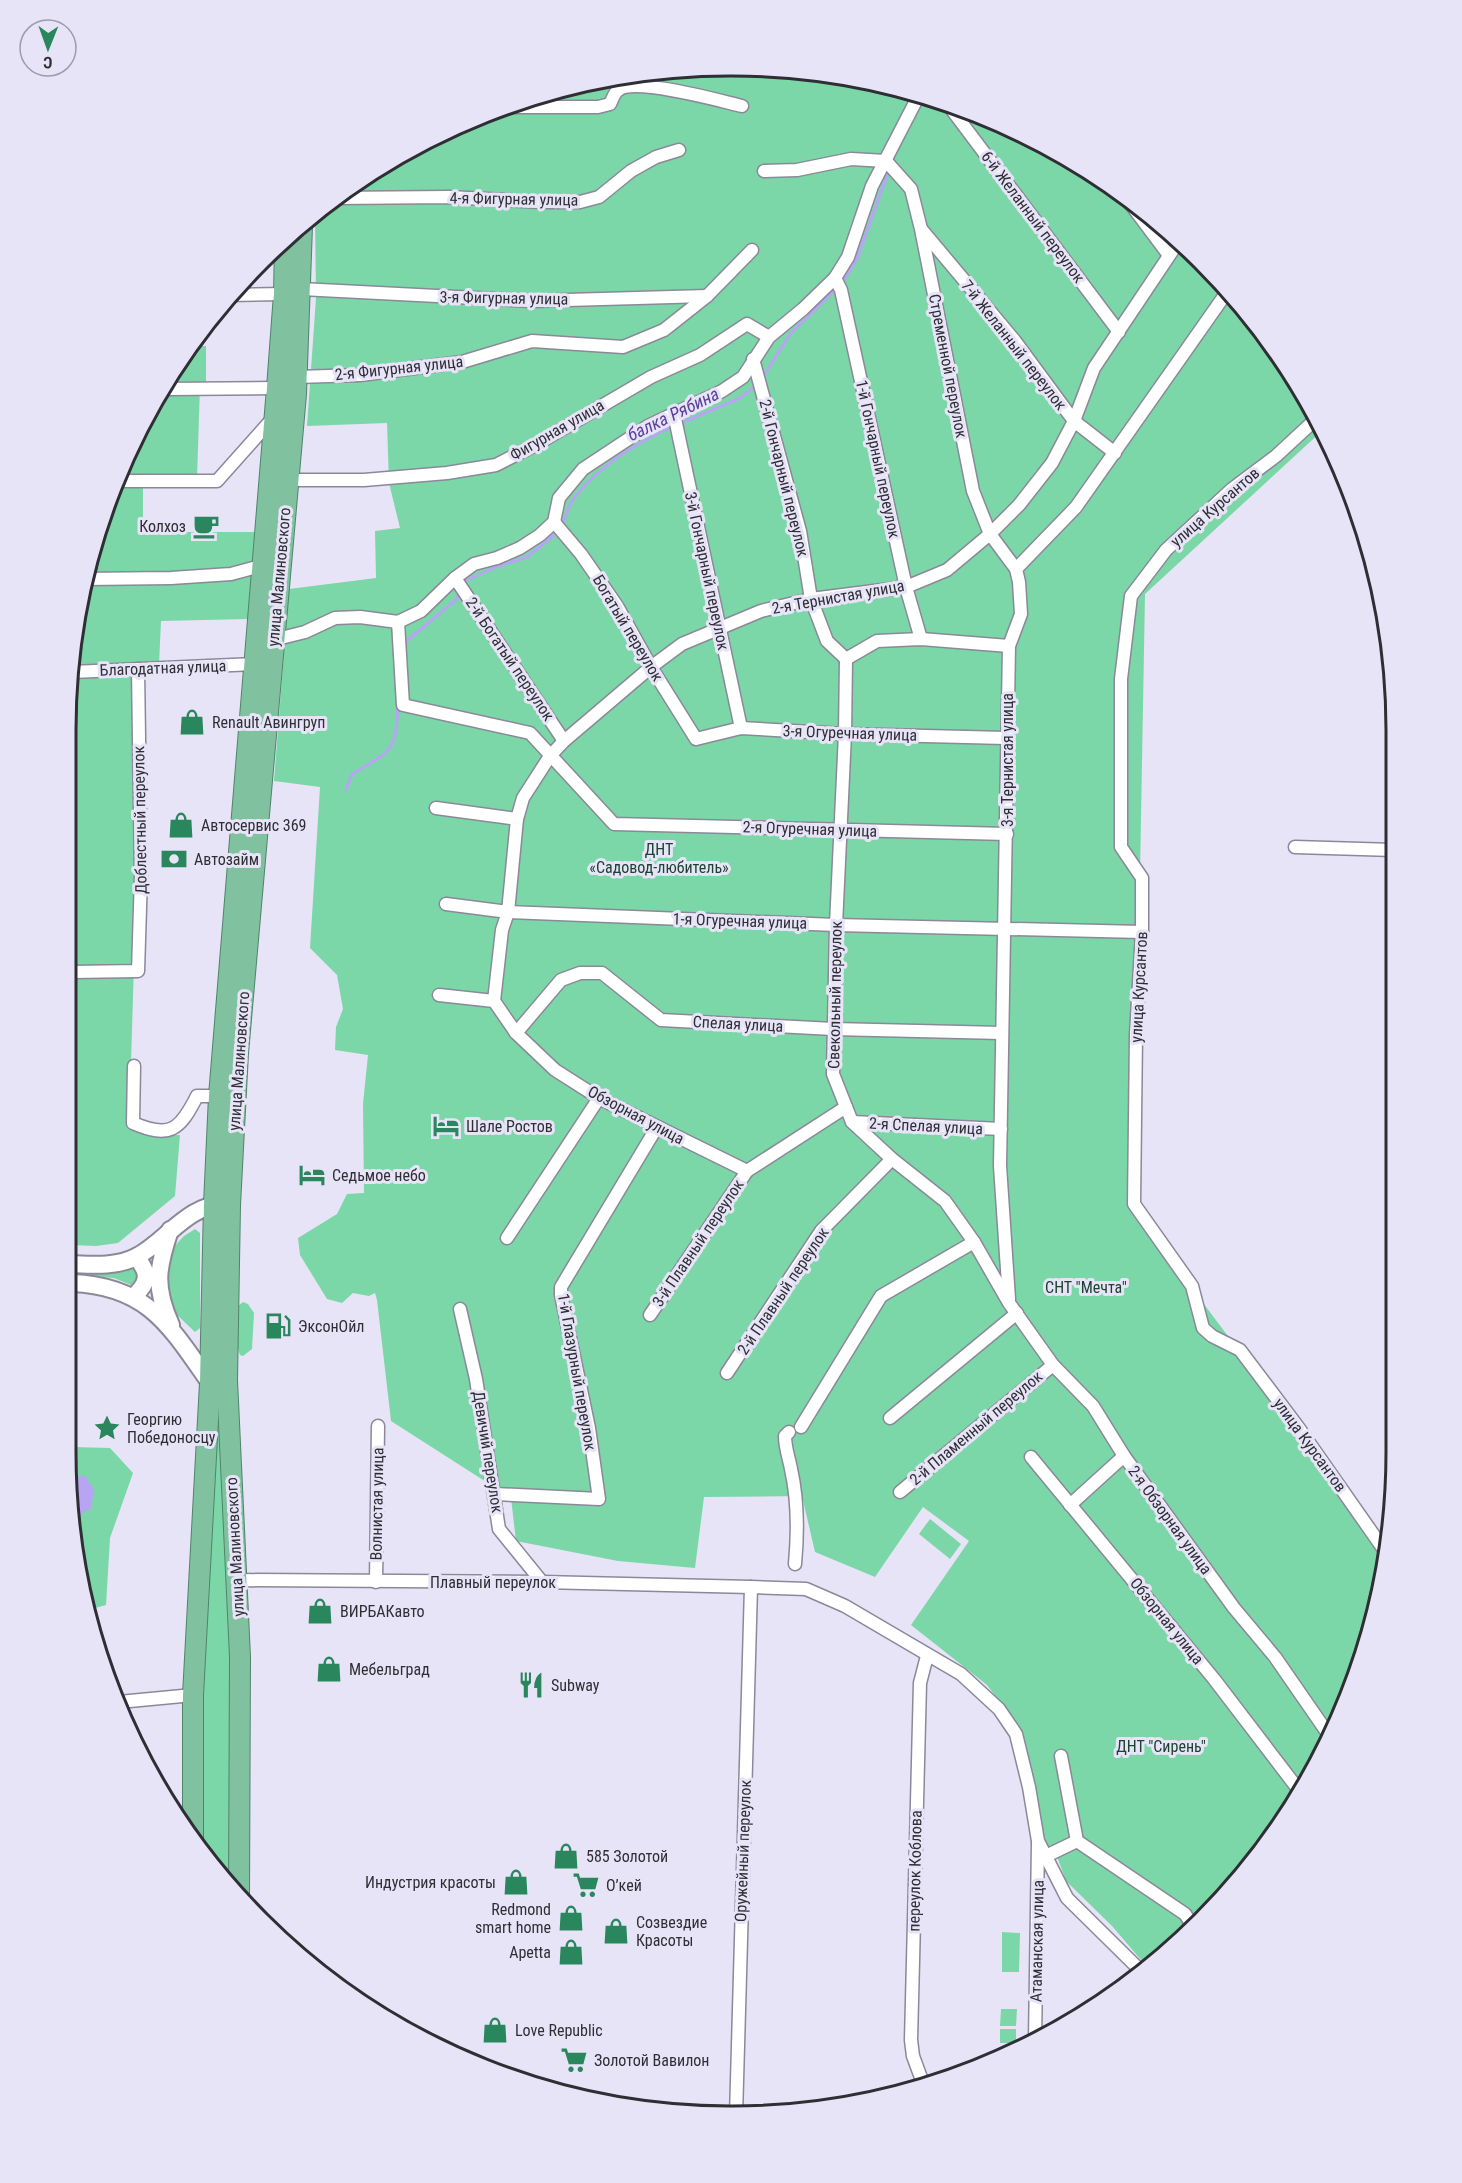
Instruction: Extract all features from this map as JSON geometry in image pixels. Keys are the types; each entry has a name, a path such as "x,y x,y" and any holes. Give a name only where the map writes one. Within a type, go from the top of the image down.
{"highway":[{"name":"улица Малиновского","path":"239,1884 241,1734 219,1096 277,388 300,238"},
{"name":"улица Малиновского","path":"193,1824 193,1695 222,1204 238,1053 297,377 292,292 286,251"}],"main road":[{"path":"76,1264 102,1265 136,1257 188,1216 222,1204"},
{"path":"170,1230 160,1261 158,1280 160,1297 174,1332"},
{"path":"133,1297 140,1291 146,1278 146,1270 136,1257"},
{"path":"76,1283 105,1286 133,1297 149,1308 174,1332 210,1383"}],"street":[{"path":"621,86 650,86 742,106"},
{"path":"535,107 598,107 610,104 616,87"},
{"path":"273,640 305,632 335,618 360,616 398,622 421,611 455,578 474,564 497,558 520,548 554,522 559,498 583,469 648,426 722,391 743,377 769,337 835,278 848,257 872,186 915,103"},
{"name":"6-й Желанный переулок","path":"957,117 1119,332"},
{"name":"4-я Фигурная улица","path":"352,198 449,197 580,202 599,197 631,171 656,157 679,150"},
{"path":"765,171 797,170 851,159 886,160"},
{"name":"Стременной переулок","path":"886,160 910,189 921,229 973,491 990,534 1016,569"},
{"path":"1148,227 1168,254"},
{"name":"7-й Желанный переулок","path":"921,229 1015,341 1074,421 1115,453"},
{"name":"2-я Тернистая улица","path":"494,1001 502,930 508,912 517,819 523,798 550,756 564,741 651,667 682,644 760,611 811,599 906,587 947,570 990,534 1019,505 1052,463 1074,421 1094,368 1173,248"},
{"name":"2-я Фигурная улица","path":"297,377 360,375 462,362 532,341 623,347 664,330 707,296 752,250"},
{"name":"1-й Гончарный переулок","path":"835,278 840,290 906,587 921,639"},
{"name":"3-я Фигурная улица","path":"243,294 292,292 532,301 707,296"},
{"path":"1016,569 1076,507 1223,298"},
{"name":"Фигурная улица","path":"288,480 364,480 447,473 496,465 535,445 651,377 700,355 747,324 769,337"},
{"name":"2-й Гончарный переулок","path":"753,359 800,531 811,599 827,641 846,659"},
{"path":"173,389 277,388"},
{"name":"3-й Гончарный переулок","path":"674,414 741,728"},
{"path":"126,481 217,481 275,417"},
{"name":"улица Курсантов","path":"1309,425 1275,456 1232,489 1166,550 1131,596 1121,679 1120,847 1142,878 1142,932 1136,1035 1134,1204 1192,1286 1203,1328 1212,1336 1240,1350 1298,1427 1379,1543"},
{"name":"Богатый переулок","path":"554,522 582,554 617,606 696,740"},
{"path":"95,579 171,578 231,574 264,565"},
{"name":"3-я Тернистая улица","path":"1013,1308 1000,1166 1008,646 1021,614 1016,569"},
{"name":"2-й Богатый переулок","path":"455,578 564,741"},
{"path":"398,622 403,705 530,733 550,756"},
{"path":"846,659 877,641 921,639 1008,646"},
{"name":"Свекольный переулок","path":"846,659 832,1074 852,1122 892,1160 945,1201 974,1242 1013,1308"},
{"name":"Благодатная улица","path":"80,672 255,664"},
{"name":"Доблестный переулок","path":"76,972 138,971 141,876 138,669"},
{"name":"3-я Огуречная улица","path":"696,740 741,728 845,734 1006,738"},
{"name":"2-я Огуречная улица","path":"550,756 614,824 1006,834"},
{"path":"436,808 517,819"},
{"path":"1295,847 1386,850"},
{"name":"1-я Огуречная улица","path":"446,904 508,912 836,926 1142,932"},
{"name":"Спелая улица","path":"516,1033 561,980 580,973 602,974 661,1020 833,1029 1002,1032"},
{"path":"439,995 494,1001"},
{"name":"Обзорная улица","path":"494,1001 516,1033 555,1070 599,1098 747,1171"},
{"path":"134,1066 133,1123 150,1131 165,1131 176,1127 185,1120 197,1096 219,1096"},
{"path":"507,1238 599,1098"},
{"path":"747,1171 846,1107"},
{"name":"2-я Спелая улица","path":"852,1122 1001,1129"},
{"name":"1-й Глазурный переулок","path":"495,1494 599,1499 589,1428 561,1287 657,1127"},
{"name":"2-й Плавный переулок","path":"727,1373 821,1231 892,1160"},
{"name":"3-й Плавный переулок","path":"650,1315 747,1171"},
{"path":"801,1427 881,1296 974,1242"},
{"path":"890,1418 1013,1308"},
{"name":"2-я Обзорная улица","path":"1013,1308 1053,1365 1094,1406 1124,1456 1234,1608 1275,1657 1324,1728"},
{"name":"Девичий переулок","path":"460,1309 476,1379 499,1530 542,1582"},
{"name":"2-й Пламенный переулок","path":"900,1492 1053,1365"},
{"name":"Волнистая улица","path":"376,1581 378,1426"},
{"path":"789,1432 785,1436 785,1443 792,1470 798,1532 795,1563"},
{"path":"1070,1505 1124,1456"},
{"name":"Обзорная улица","path":"1031,1457 1214,1678 1294,1785"},
{"name":"Плавный переулок","path":"236,1580 542,1582 806,1590 845,1606 961,1674 999,1709 1016,1734 1029,1787 1038,1842"},
{"name":"Оружейный переулок","path":"736,2106 751,1587"},
{"name":"переулок Коблова","path":"921,2078 913,2056 912,2040 920,1683 927,1656"},
{"path":"126,1701 193,1695"},
{"path":"1061,1756 1077,1841 1185,1914 1189,1920"},
{"path":"1046,1856 1077,1841"},
{"path":"1038,1842 1067,1898 1136,1966"},
{"name":"Атаманская улица","path":"1035,2031 1038,1842"}],"green space":[{"name":"ДНТ «Садовод-любитель»","path":"731,76 816,82 900,99 981,126 1058,164 1095,187 1163,239 1223,299 1275,367 1315,437 1145,594 1134,1211 1380,1538 1373,1580 1351,1662 1336,1702 1298,1779 1275,1816 1223,1884 1194,1915 1142,1961 1112,1926 1066,1881 1055,1851 1043,1849 1017,1725 987,1685 911,1625 969,1541 923,1507 875,1577 815,1552 802,1496 704,1497 695,1568 618,1561 516,1541 511,1498 391,1421 375,1293 369,1296 353,1293 342,1303 327,1299 300,1255 298,1238 337,1214 347,1194 364,1193 363,1104 368,1055 335,1050 336,1027 343,1009 337,975 310,948 320,787 274,781 289,589 376,578 375,531 400,528 389,483 387,423 307,426 316,298 315,226 367,187 404,164 481,126 562,99 646,82"},
{"path":"202,346 206,346 206,386 200,386 197,478 143,479 143,532 258,532 249,619 161,621 159,665 134,666 138,832 129,1129 148,1135 180,1135 175,1196 118,1243 96,1246 76,1245 76,731 82,646 99,562 126,481 164,404 187,367"},
{"path":"195,1229 200,1233 200,1328 195,1332 174,1312 164,1294 170,1251 184,1236"},
{"path":"137,1266 139,1271 136,1287 114,1278 76,1275 76,1272 115,1273"},
{"path":"243,1302 248,1304 254,1313 252,1349 243,1356 240,1355 238,1349 238,1306"},
{"path":"217,1431 220,1431 230,1639 230,1873 200,1834 201,1707"},
{"path":"76,1447 110,1448 133,1473 110,1538 106,1605 96,1608 89,1580 82,1537"},
{"path":"930,1519 961,1544 950,1559 919,1534"},
{"path":"1002,1932 1020,1933 1019,1972 1002,1972"},
{"path":"1001,2009 1017,2009 1016,2026 1000,2026"},
{"path":"1000,2029 1016,2029 1016,2041 1000,2043"}],"shaded area":[{"path":"84,1475 94,1489 91,1509 80,1514 78,1495 77,1477"}],"waterway":[{"name":"балка Рябина","path":"842,283 857,259 889,170"},
{"name":"балка Рябина","path":"762,378 791,333 836,289"},
{"name":"балка Рябина","path":"679,424 738,399 756,386"},
{"name":"балка Рябина","path":"562,524 574,498 595,476 632,448 673,426"},
{"name":"балка Рябина","path":"462,585 465,581 496,567 527,557 557,533"},
{"name":"балка Рябина","path":"404,643 457,599 459,591"},
{"name":"балка Рябина","path":"346,790 352,774 376,760 389,748 396,732 398,704"}],"place":[{"name":"Колхоз","path":"206,526"},
{"name":"Renault Авингруп","path":"192,722"},
{"name":"Автосервис 369","path":"181,825"},
{"name":"Автозайм","path":"174,859"},
{"name":"Шале Ростов","path":"446,1126"},
{"name":"Седьмое небо","path":"312,1175"},
{"name":"ЭксонОйл","path":"278,1326"},
{"name":"Георгию Победоносцу","path":"107,1428"},
{"name":"ВИРБАКавто","path":"320,1611"},
{"name":"Мебельград","path":"329,1669"},
{"name":"Subway","path":"531,1685"},
{"name":"585 Золотой","path":"566,1856"},
{"name":"Индустрия красоты","path":"516,1882"},
{"name":"О’кей","path":"586,1885"},
{"name":"Redmond smart home","path":"571,1918"},
{"name":"Созвездие Красоты","path":"616,1931"},
{"name":"Apetta","path":"571,1952"},
{"name":"Love Republic","path":"495,2030"},
{"name":"Золотой Вавилон","path":"574,2060"}],"park label":[{"name":"СНТ \"Мечта\"","path":"1086,1287"},
{"name":"ДНТ \"Сирень\"","path":"1161,1746"}]}
